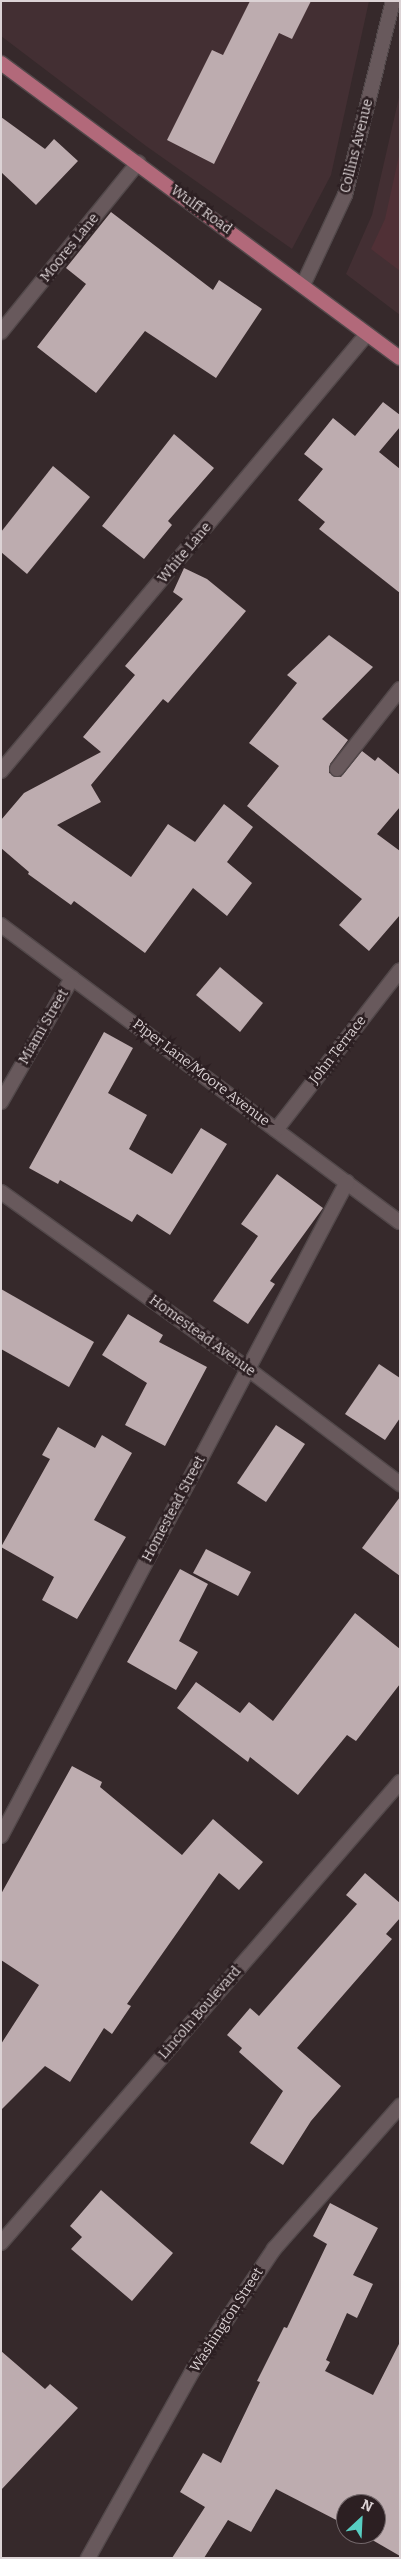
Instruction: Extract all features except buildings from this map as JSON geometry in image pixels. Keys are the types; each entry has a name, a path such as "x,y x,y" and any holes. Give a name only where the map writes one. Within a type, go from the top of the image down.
{"main road":[{"name":"Wulff Road","path":"1,62 400,358"}],"street":[{"name":"Collins Avenue","path":"303,285 345,195 393,1"},
{"name":"Moores Lane","path":"1,332 138,163"},
{"name":"White Lane","path":"1,771 367,334"},
{"path":"338,768 400,689"},
{"name":"Piper Lane/Moore Avenue","path":"1,925 400,1222"},
{"name":"John Terrace","path":"276,1130 400,970"},
{"name":"Miami Street","path":"1,1102 72,978"},
{"name":"Homestead Street","path":"1,1836 347,1182"},
{"name":"Homestead Avenue","path":"1,1192 248,1369 400,1484"},
{"name":"Lincoln Boulevard","path":"1,2243 400,1782"},
{"name":"Washington Street","path":"88,2558 193,2370 274,2249 400,2106"}],"shaded area":[{"path":"1,1 369,1 331,175 292,249 146,146 1,36"},
{"path":"400,93 400,315 346,274 372,215"},
{"path":"400,151 400,271 371,249 385,219"}]}
